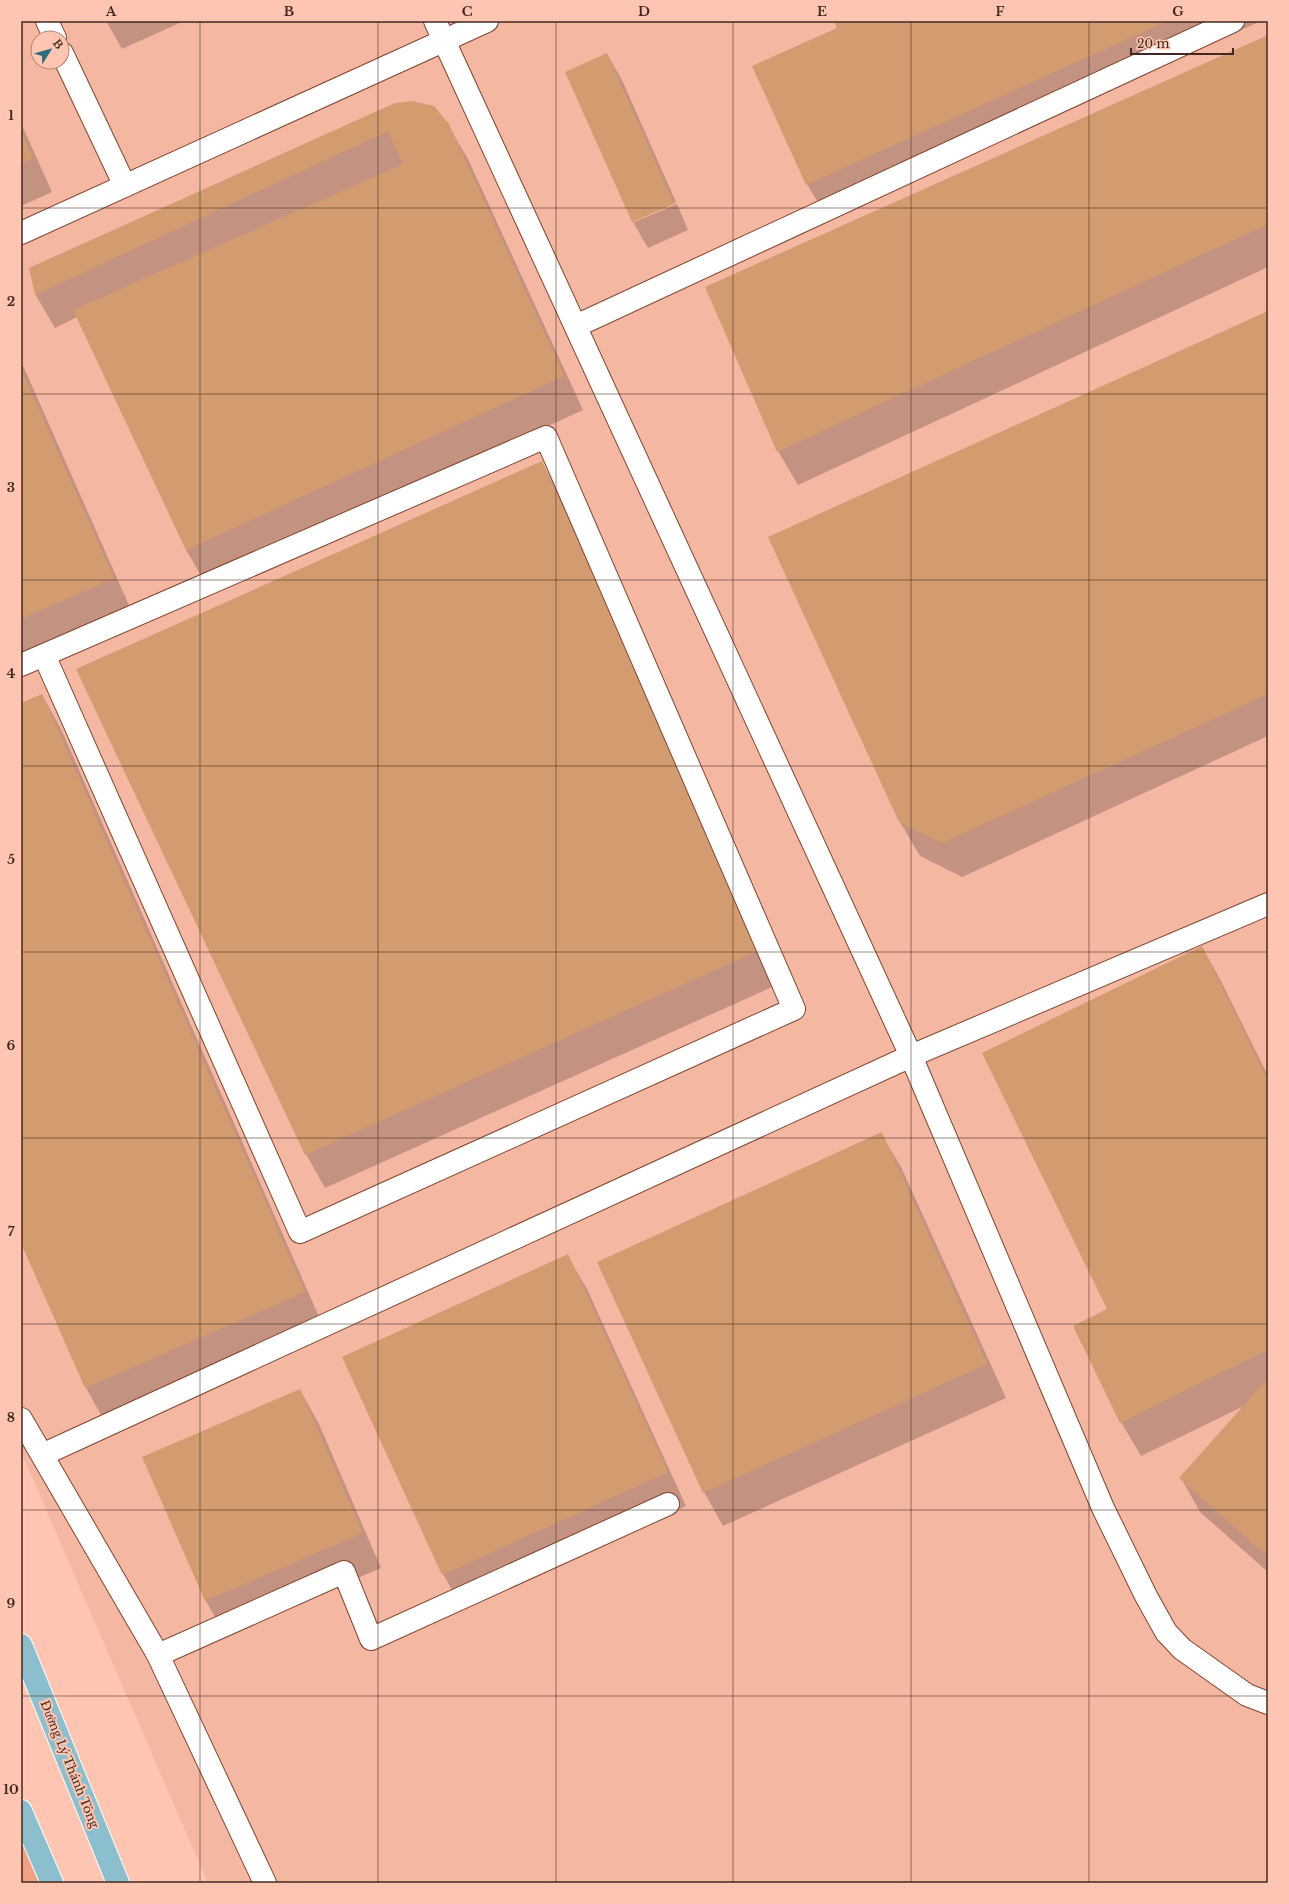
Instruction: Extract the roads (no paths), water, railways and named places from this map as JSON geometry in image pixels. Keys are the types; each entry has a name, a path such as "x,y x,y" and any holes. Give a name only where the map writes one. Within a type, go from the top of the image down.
{"main road":[{"name":"Đường Lý Thánh Tông","path":"21,1645 118,1883"},
{"path":"21,1811 52,1883"}],"street":[{"path":"21,233 125,186 440,31 487,21"},
{"path":"576,326 1233,21"},
{"path":"440,31 910,1056 1100,1501 1146,1596 1166,1632 1182,1649 1247,1695 1268,1703"},
{"path":"70,70 125,186"},
{"path":"21,665 44,655 546,437 794,1009 300,1232 44,655"},
{"path":"42,1455 910,1056 1268,904"},
{"path":"21,1420 158,1655 265,1883"},
{"path":"158,1655 344,1572 371,1639 668,1504"}]}
